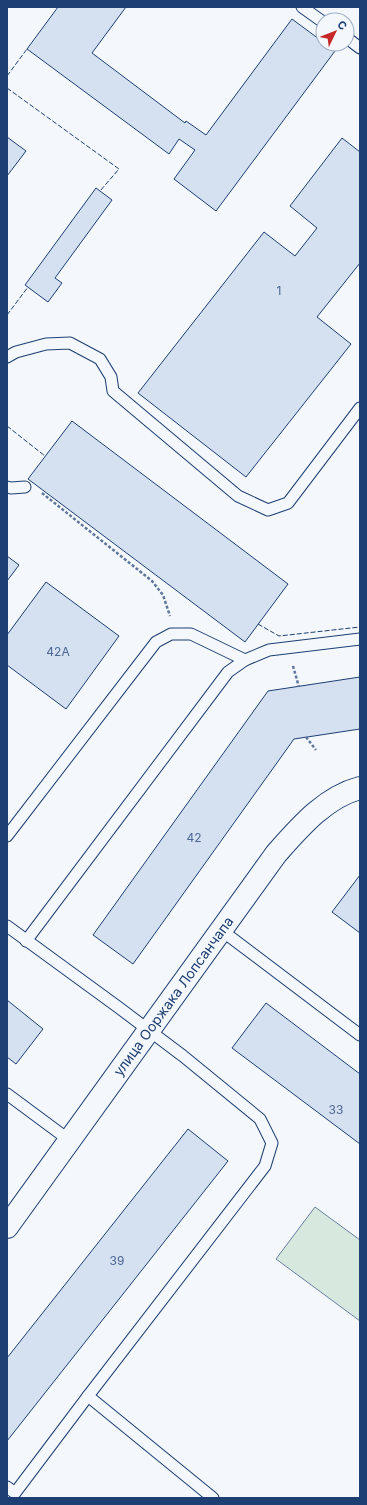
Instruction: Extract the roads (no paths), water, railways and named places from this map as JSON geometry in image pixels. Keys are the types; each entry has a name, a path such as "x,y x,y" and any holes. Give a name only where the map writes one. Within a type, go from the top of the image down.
{"street":[{"name":"улица Ооржака Лопсанчапа","path":"7,1227 276,854 298,828 330,802 350,790 360,788"}],"lane":[{"path":"302,7 315,16"},
{"path":"7,357 16,352 46,344 70,343 100,359 111,377 113,391 238,496 268,510 288,503 360,408"},
{"path":"7,487 25,487"},
{"path":"7,836 156,642 171,634 191,634 245,660"},
{"path":"26,941 228,672 245,660 269,650 360,639"},
{"path":"7,926 183,1056 260,1119 272,1143 265,1166 15,1493"},
{"path":"221,930 360,1036"},
{"path":"7,1094 69,1140"},
{"path":"88,1396 213,1498"}]}
